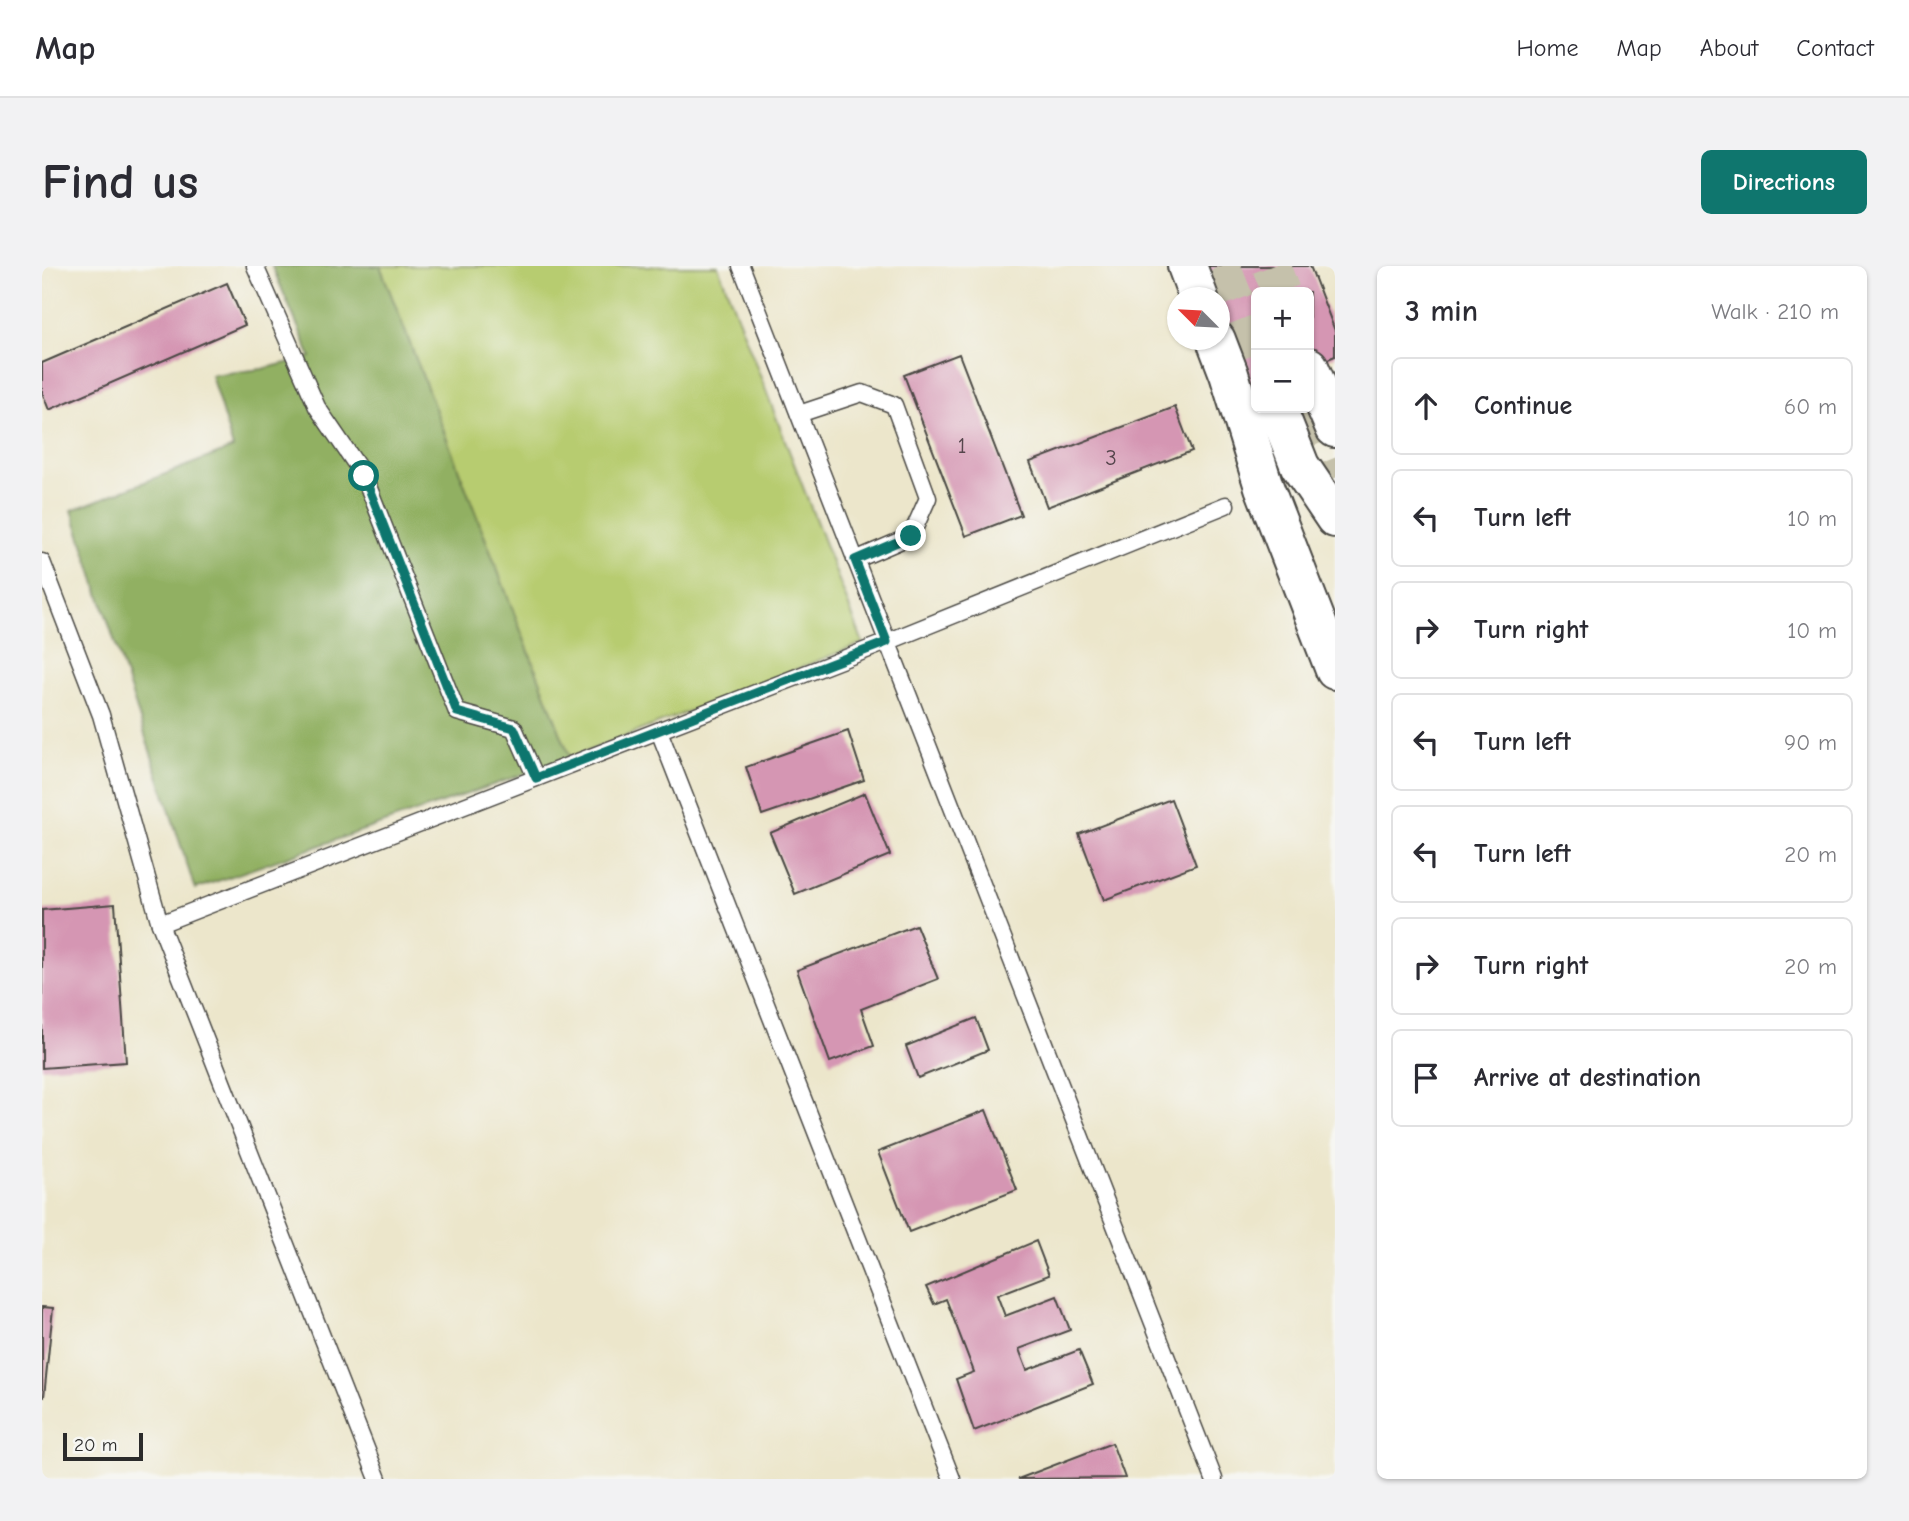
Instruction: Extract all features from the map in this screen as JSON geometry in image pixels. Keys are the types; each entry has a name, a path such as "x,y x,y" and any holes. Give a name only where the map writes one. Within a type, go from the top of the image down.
{"street":[{"path":"1187,266 1195,287"},
{"path":"1223,357 1264,487 1335,670"},
{"path":"1223,357 1283,475 1335,596"},
{"path":"1314,378 1335,428"},
{"path":"1280,413 1300,466 1335,518"}],"lane":[{"path":"255,266 317,407 364,476 457,712 514,728 536,778"},
{"path":"741,266 1214,1479"},
{"path":"799,414 862,393 894,405 928,498 911,536 855,560"},
{"path":"160,924 887,642 1227,505"},
{"path":"42,562 101,715 160,924 378,1479"},
{"path":"659,731 952,1479"}],"green space":[{"path":"272,266 380,266 570,758 195,889 72,510 233,448 211,375 262,369 311,357"},
{"path":"380,266 718,266 863,643 570,758"}],"building":[{"path":"1196,266 1310,266 1335,331 1335,356 1314,365 1314,287 1251,287 1251,388 1245,392 1229,350 1230,287 1204,287"},
{"path":"227,283 245,325 49,410 42,392 42,363"},
{"path":"959,354 1021,515 966,536 904,375"},
{"path":"1175,407 1192,451 1047,507 1030,462"},
{"path":"848,731 864,780 762,815 746,767"},
{"path":"865,793 890,855 795,894 770,833"},
{"path":"1171,799 1196,865 1104,900 1079,834"},
{"path":"115,904 126,1062 42,1068 42,910"},
{"path":"916,925 938,979 861,1009 874,1046 830,1062 797,970"},
{"path":"976,1018 988,1050 918,1078 906,1046"},
{"path":"986,1110 1017,1190 909,1232 878,1152"},
{"path":"1036,1241 1049,1275 997,1295 1005,1316 1057,1296 1070,1330 1019,1349 1027,1370 1079,1350 1093,1384 974,1431 956,1379 974,1372 946,1299 934,1304 926,1287"},
{"path":"42,1307 53,1308 44,1397 42,1397"},
{"path":"1112,1443 1125,1478 1018,1479"}],"tunnel":[{"path":"1221,266 1254,350"},
{"path":"1271,266 1279,287"},
{"path":"1308,413 1335,478"}],"route":[{"path":"364,476 457,712 514,728 536,778 887,642 855,560 911,536"}]}
